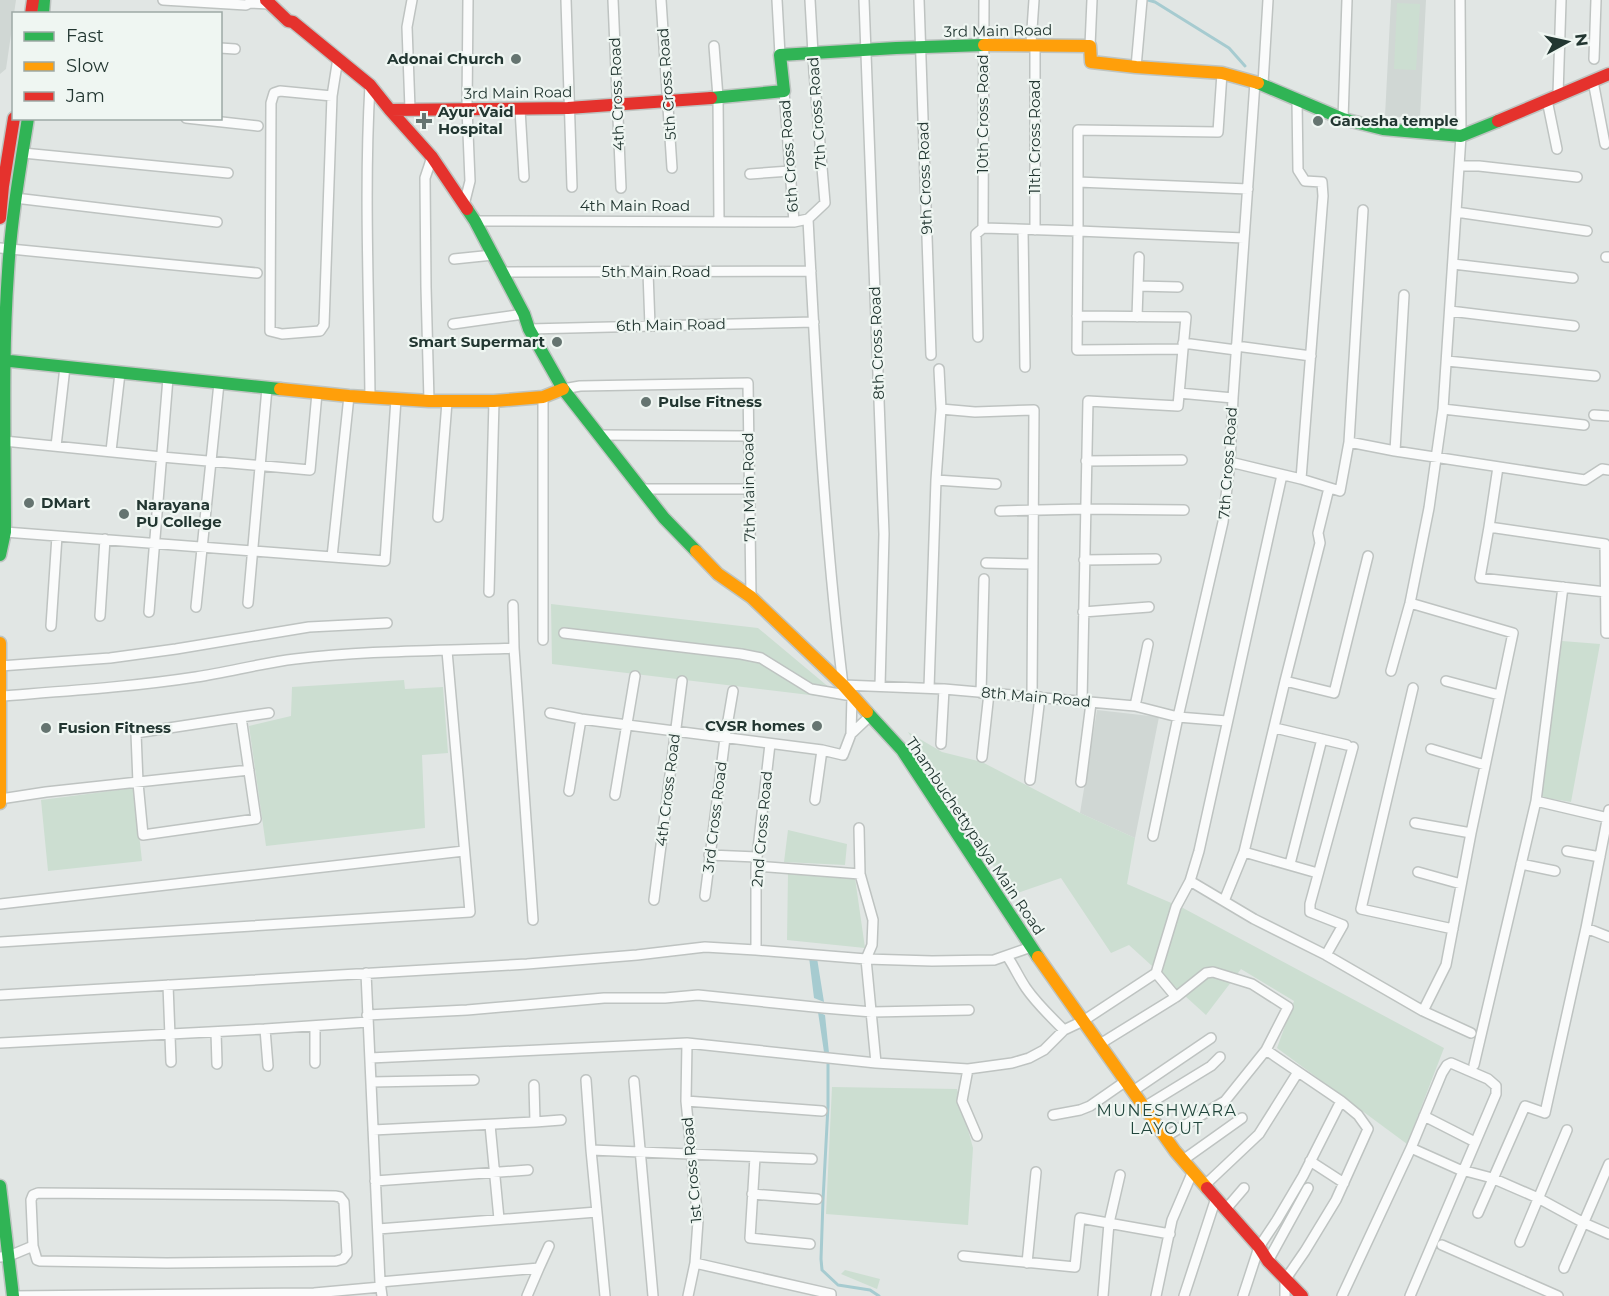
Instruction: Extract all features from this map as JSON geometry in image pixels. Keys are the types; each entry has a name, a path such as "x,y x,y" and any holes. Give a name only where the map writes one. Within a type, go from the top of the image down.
{"main road":[{"name":"Thambuchettypalya Main Road","path":"271,1 291,14 292,22 370,85 432,157 475,221 524,314 529,329 563,389 664,518 718,574 751,597 843,685 902,750 1031,947 1165,1137 1268,1261 1302,1296"},
{"name":"3rd Main Road","path":"780,55 983,44 1090,46"},
{"path":"1090,46 1091,62 1222,74 1259,83 1343,119 1383,129 1461,136 1609,74"},
{"path":"780,55 784,91"},
{"name":"3rd Main Road","path":"390,110 568,108 668,102 784,91"},
{"path":"0,218 1,186 14,120"},
{"path":"0,555 4,532 2,361 5,249 28,120"},
{"path":"2,361 429,402 543,396 563,389"},
{"path":"0,645 0,800"},
{"path":"0,1186 5,1256 13,1296"}],"street":[{"path":"164,0 246,5 271,1"},
{"path":"410,110 407,27 412,0"},
{"path":"464,205 470,182 467,108 468,0"},
{"path":"566,0 572,188"},
{"name":"4th Cross Road","path":"613,0 621,188"},
{"name":"5th Cross Road","path":"661,0 672,168"},
{"path":"777,0 780,55"},
{"name":"7th Cross Road","path":"808,219 825,203 810,0"},
{"name":"8th Cross Road","path":"864,0 884,534 880,686"},
{"name":"9th Cross Road","path":"919,0 931,355"},
{"name":"10th Cross Road","path":"978,337 976,234 983,228 984,0"},
{"name":"11th Cross Road","path":"1034,0 1035,230"},
{"path":"1090,46 1092,0"},
{"name":"7th Cross Road","path":"1153,836 1223,522 1230,462 1248,189 1268,0"},
{"path":"1343,119 1347,0"},
{"path":"1391,671 1410,603 1429,508 1443,409 1460,166 1460,0"},
{"path":"1557,149 1552,97 1561,0"},
{"path":"1594,59 1596,0"},
{"path":"1136,67 1142,3"},
{"path":"714,46 718,97 719,222"},
{"path":"222,48 235,49"},
{"path":"332,96 280,91 274,93 271,103 270,331 282,333 320,331 324,326 332,96 338,58"},
{"path":"1222,74 1218,132 1078,130 1077,350 1183,346 1236,348 1311,356"},
{"path":"1593,81 1605,144"},
{"path":"370,85 367,138 370,397"},
{"name":"6th Cross Road","path":"784,91 794,222"},
{"path":"1297,100 1298,170 1305,181 1322,182 1323,196 1301,479"},
{"path":"520,109 524,177"},
{"path":"204,120 258,126"},
{"path":"23,153 228,173"},
{"path":"429,402 425,178 432,157"},
{"path":"1460,166 1577,177"},
{"path":"750,174 790,171"},
{"path":"1078,182 1248,189"},
{"path":"1,186 16,193 217,222"},
{"path":"1230,462 1340,491 1348,442 1363,210"},
{"path":"1456,212 1587,231"},
{"path":"794,222 808,219 828,529 843,685"},
{"name":"4th Main Road","path":"475,221 794,222"},
{"path":"983,228 1244,238"},
{"path":"1023,230 1025,367"},
{"path":"5,249 257,273"},
{"path":"454,259 493,255"},
{"path":"1137,317 1139,257"},
{"path":"1453,264 1573,278"},
{"name":"5th Main Road","path":"502,272 811,271"},
{"path":"648,272 650,326"},
{"path":"1138,286 1178,287"},
{"path":"1395,451 1404,295"},
{"path":"1450,311 1574,326"},
{"path":"453,324 524,314"},
{"path":"1077,316 1186,317 1178,406 1088,401 1083,612 1087,702 1081,782"},
{"name":"6th Main Road","path":"529,329 814,322"},
{"path":"1447,361 1595,376"},
{"path":"56,446 65,367"},
{"path":"929,688 936,480 941,410 939,369"},
{"path":"111,452 120,373"},
{"path":"149,612 168,378"},
{"name":"7th Main Road","path":"563,389 580,386 748,382 751,597"},
{"path":"196,607 219,383"},
{"path":"248,603 267,388"},
{"path":"2,442 310,470 317,393"},
{"path":"1179,393 1233,398"},
{"path":"332,557 349,396"},
{"path":"543,396 543,640"},
{"path":"4,532 385,561 396,399"},
{"path":"489,592 494,400"},
{"path":"438,517 447,402"},
{"path":"1443,409 1584,425"},
{"path":"941,410 975,412 1034,410 1033,564 1036,697 1030,780"},
{"path":"1594,415 1609,416"},
{"path":"600,435 748,436"},
{"path":"1348,442 1585,480 1602,470 1609,470"},
{"path":"1086,461 1182,460"},
{"path":"1497,467 1480,578 1605,592"},
{"path":"370,1058 687,1043 876,1063 968,1069 1012,1063 1044,1050 1064,1030 1083,1021 1156,973 1176,907 1190,881 1199,851 1282,475"},
{"path":"936,480 996,484"},
{"path":"1224,902 1244,852 1320,543 1318,533 1329,488"},
{"path":"642,489 750,489"},
{"path":"1000,511 1184,510"},
{"path":"1489,527 1605,544 1606,633 1609,633"},
{"path":"51,626 57,536"},
{"path":"100,616 105,539"},
{"path":"1285,681 1334,693 1368,556"},
{"path":"1084,561 1156,559"},
{"path":"986,562 1033,564"},
{"path":"982,757 985,693 984,579"},
{"path":"1474,1065 1536,801 1563,587"},
{"path":"1410,603 1514,633 1499,695 1446,965 1423,1011"},
{"path":"513,605 533,920"},
{"path":"1083,612 1149,607"},
{"path":"0,666 110,658 176,650 309,627 387,623"},
{"path":"550,713 822,750 843,755 851,734 852,696 811,689 761,658 564,633"},
{"path":"1135,706 1148,644"},
{"path":"0,696 103,689 196,677 293,659 386,651 514,648"},
{"path":"0,942 470,912 447,651"},
{"path":"615,795 635,676"},
{"name":"4th Cross Road","path":"654,900 682,681"},
{"path":"1446,681 1499,695"},
{"name":"8th Main Road","path":"843,685 944,689 1135,706 1178,717 1227,721"},
{"path":"1413,688 1361,909 1453,929"},
{"path":"941,744 944,689"},
{"name":"3rd Cross Road","path":"705,896 733,691"},
{"path":"241,717 256,819 143,835 136,732 241,717 269,713"},
{"path":"851,734 870,716"},
{"path":"569,791 581,719"},
{"path":"1275,728 1350,746 1310,904 1310,912 1343,925 1326,955"},
{"path":"1290,864 1322,740"},
{"name":"2nd Cross Road","path":"756,950 756,861 770,744"},
{"path":"1431,749 1485,765"},
{"path":"814,800 822,750"},
{"path":"0,800 46,792 249,770"},
{"path":"1478,1213 1525,1106 1545,1113 1586,928 1608,814 1536,801"},
{"path":"1414,823 1471,833"},
{"path":"859,828 860,874 873,920 872,945 866,959 876,1063"},
{"path":"0,904 464,851"},
{"path":"1567,851 1600,857"},
{"path":"1244,852 1314,872"},
{"path":"709,855 860,874"},
{"path":"1521,864 1555,871"},
{"path":"1418,872 1461,884"},
{"path":"1190,881 1254,919 1326,955 1423,1011 1471,1033"},
{"path":"1586,928 1609,937"},
{"path":"0,995 538,963 705,947 866,959 932,961 994,960 1031,947"},
{"path":"1007,956 1016,968 1024,986 1064,1030"},
{"path":"1100,1044 1176,997 1206,973 1213,972 1252,984 1288,1006 1266,1050 1225,1101 1165,1137"},
{"path":"366,973 381,1288"},
{"path":"1156,973 1176,997"},
{"path":"168,985 171,1062"},
{"path":"0,1043 315,1026 368,1018 604,998 665,998 698,994 872,1012 969,1010"},
{"path":"315,1026 315,1062"},
{"path":"265,1029 268,1066"},
{"path":"216,1032 217,1064"},
{"path":"1053,1115 1090,1106 1211,1038"},
{"name":"1st Cross Road","path":"687,1043 686,1101 699,1221 695,1263 688,1296"},
{"path":"1266,1050 1341,1101 1359,1115 1368,1129 1336,1200 1285,1280 1285,1296"},
{"path":"1144,1107 1187,1082 1220,1057"},
{"path":"1342,1296 1412,1148 1442,1072 1450,1063 1488,1079 1497,1090 1410,1296"},
{"path":"968,1069 962,1101 977,1136"},
{"path":"1205,1185 1260,1134 1298,1072"},
{"path":"371,1082 474,1080"},
{"path":"586,1080 605,1296"},
{"path":"634,1081 653,1296"},
{"path":"534,1085 535,1122"},
{"path":"686,1101 822,1111"},
{"path":"1243,1296 1259,1248 1310,1161 1341,1101"},
{"path":"1424,1116 1476,1142"},
{"path":"1183,1160 1242,1118"},
{"path":"373,1130 561,1120"},
{"path":"490,1125 499,1219"},
{"path":"1520,1242 1567,1130"},
{"path":"1412,1148 1442,1163 1492,1178 1538,1198 1609,1234"},
{"path":"591,1150 812,1159"},
{"path":"754,1157 750,1238 810,1244"},
{"path":"1310,1161 1344,1183"},
{"path":"1564,1268 1609,1164"},
{"path":"375,1181 528,1170"},
{"path":"1155,1296 1172,1220 1192,1171"},
{"path":"1027,1263 1036,1172"},
{"path":"1103,1296 1109,1223 1120,1175"},
{"path":"1226,1209 1244,1188"},
{"path":"1268,1261 1308,1188"},
{"path":"38,1193 302,1195 340,1197 344,1202 347,1254 343,1259 336,1261 40,1262 37,1260 33,1246 31,1200 33,1195 38,1193"},
{"path":"752,1194 818,1200"},
{"path":"1184,1296 1216,1198"},
{"path":"378,1229 597,1212"},
{"path":"963,1256 1075,1267 1080,1218 1170,1234"},
{"path":"1442,1245 1558,1296"},
{"path":"5,1256 33,1246"},
{"path":"527,1296 549,1246"},
{"path":"695,1263 831,1294 831,1296"},
{"path":"13,1296 314,1294 540,1268"},
{"path":"785,1296 788,1284"}],"shaded area":[{"path":"0,0 16,0 14,12 12,12 6,69 0,74"},
{"path":"1391,0 1426,0 1420,118 1385,116"},
{"path":"1097,710 1159,717 1135,838 1080,813"}],"green space":[{"path":"1397,3 1420,4 1416,70 1394,69"},
{"path":"551,604 758,628 843,699 552,664"},
{"path":"1562,641 1600,644 1571,802 1540,797"},
{"path":"404,680 405,689 443,687 448,753 422,755 425,828 266,846 249,726 291,716 292,687"},
{"path":"908,732 942,752 982,762 1080,813 1135,838 1127,884 1183,908 1444,1048 1407,1144 1277,1048 1294,1001 1241,969 1206,1015 1129,945 1111,953 1061,878 1012,895"},
{"path":"134,788 142,861 48,871 41,800"},
{"path":"788,830 847,844 845,865 784,862"},
{"path":"788,873 855,878 865,948 787,940"},
{"path":"832,1087 957,1089 973,1148 968,1225 826,1214"},
{"path":"845,1270 880,1279 877,1289 841,1274"}],"water":[{"path":"809,957 817,958 824,1002 814,998"},
{"path":"818,1012 825,1015 829,1053 824,1052"}],"waterway":[{"path":"1148,0 1155,2 1229,48 1245,66"},
{"path":"828,1059 822,1270 838,1285 870,1290 879,1296"}],"traffic: fast":[{"path":"43,12 44,0"},
{"path":"711,98 784,91 780,55 984,45"},
{"path":"1258,83 1343,119 1383,129 1461,136 1498,121"},
{"path":"0,555 5,532 4,369 9,253 28,120"},
{"path":"467,209 563,389 664,518 696,551"},
{"path":"0,360 280,389"},
{"path":"867,712 902,750 1038,957"},
{"path":"0,1186 13,1296"}],"traffic: slow":[{"path":"984,45 1090,46 1091,62 1222,73 1258,83"},
{"path":"280,389 429,401 494,401 543,397 563,389"},
{"path":"696,551 718,574 751,597 843,685 867,712"},
{"path":"0,643 0,803"},
{"path":"1038,957 1175,1151 1207,1188"}],"traffic: jam":[{"path":"31,12 33,0"},
{"path":"266,0 288,21 293,22 370,85 432,157 467,209"},
{"path":"1498,121 1609,74"},
{"path":"390,110 568,108 711,98"},
{"path":"0,218 14,120"},
{"path":"1207,1188 1259,1247 1268,1261 1302,1296"}],"place":[{"name":"Adonai Church","path":"516,59"},
{"name":"Ayur Vaid Hospital","path":"424,121"},
{"name":"Ganesha temple","path":"1318,121"},
{"name":"Smart Supermart","path":"557,342"},
{"name":"Pulse Fitness","path":"646,402"},
{"name":"DMart","path":"29,503"},
{"name":"Narayana PU College","path":"124,514"},
{"name":"CVSR homes","path":"817,726"},
{"name":"Fusion Fitness","path":"46,728"}],"district":[{"name":"MUNESHWARA LAYOUT","path":"1167,1119"}]}
